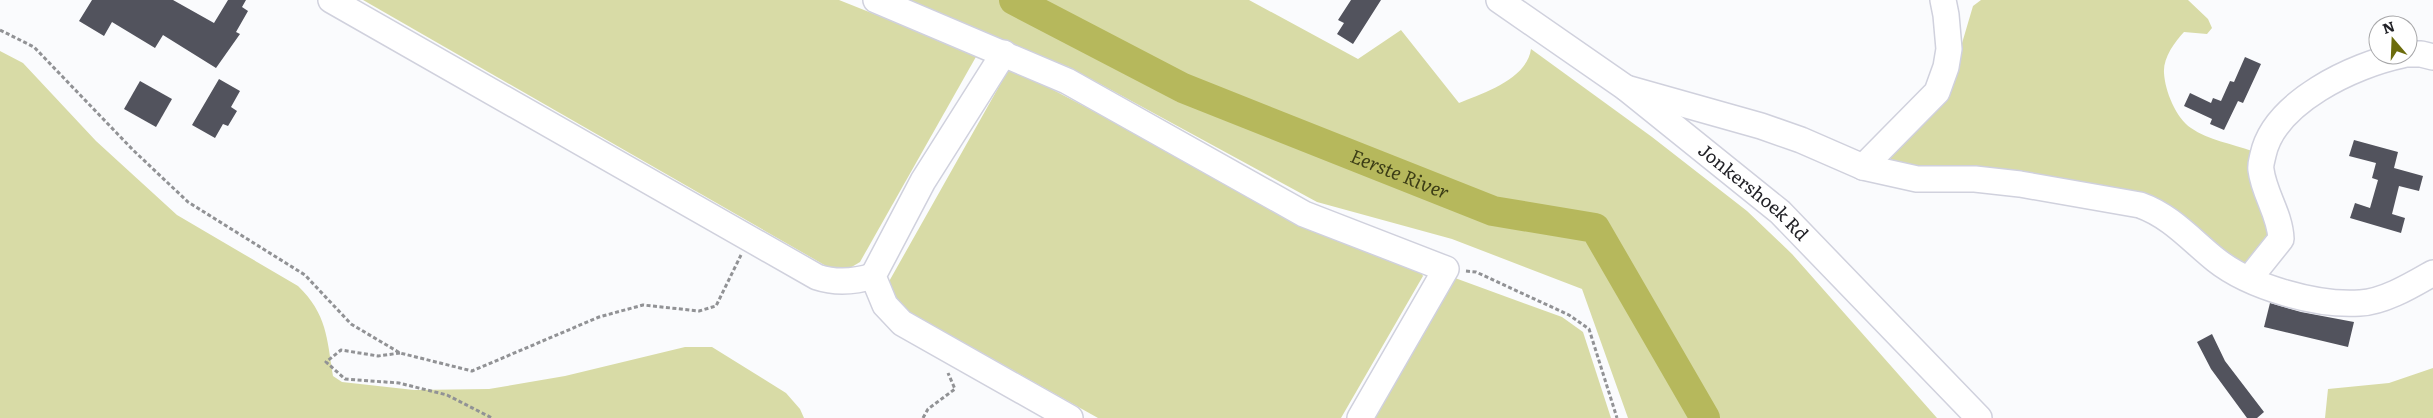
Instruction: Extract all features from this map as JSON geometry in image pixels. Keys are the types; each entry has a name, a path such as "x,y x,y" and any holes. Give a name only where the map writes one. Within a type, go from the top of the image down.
{"street":[{"path":"331,0 816,277 830,282 873,276"},
{"path":"876,0 1004,53 1076,86 1304,214 1446,269 1360,418"},
{"name":"Jonkershoek Rd","path":"1499,0 1521,7 1626,88 1780,212 1979,418"},
{"path":"1863,167 1936,92 1946,67 1949,49 1946,14 1942,0"},
{"path":"1004,53 924,181 873,276 879,295 892,314 935,343 1070,418"},
{"path":"2418,54 2433,57"},
{"path":"2249,278 2281,239 2280,224 2260,169 2268,137 2277,125 2320,89 2370,65"},
{"path":"1626,88 1761,126 1801,140 1863,167 1917,179 1975,179 2002,182 2140,205 2154,210 2172,222 2217,261 2249,278 2285,293 2321,300 2361,304 2400,291 2433,274"}],"path":[{"path":"0,30 34,47 133,150 188,202 306,275 351,324 400,353 472,371 598,317 643,305 699,311 716,306 738,260 751,240"},
{"path":"1446,269 1476,272 1569,315 1589,329 1616,418"},
{"path":"923,418 928,409 954,389 935,343"},
{"path":"400,353 378,356 341,350 326,362 344,379 399,383 447,395 492,418"}],"green space":[{"path":"363,0 839,0 977,55 860,262 840,274"},
{"path":"891,0 1249,0 1358,59 1401,30 1459,103 1502,84 1513,77 1528,60 1531,49 1652,137 1747,211 1792,254 1937,418 1628,418 1582,289 1452,239 1317,202 1069,67"},
{"path":"1981,0 2188,0 2208,19 2212,28 2207,34 2184,32 2173,46 2165,62 2165,80 2172,104 2186,124 2213,139 2252,151 2271,232 2248,263 2236,263 2176,214 1921,170 1891,162 1891,149 1960,50 1973,6"},
{"path":"0,51 23,63 96,141 177,215 298,286 308,296 320,317 327,338 333,376 342,382 414,390 489,389 565,376 685,347 712,347 786,393 800,409 804,418 0,418"},
{"path":"1010,67 1148,140 1290,221 1418,266 1423,276 1341,418 1098,418 895,304 887,285"},
{"path":"1455,278 1562,317 1583,332 1611,418 1375,418"},
{"path":"2433,368 2433,418 2325,418 2328,389 2389,383"}],"building":[{"path":"92,0 173,0 214,23 228,0 246,0 242,7 248,11 236,32 240,34 216,68 163,35 155,48 112,22 104,36 79,21"},
{"path":"1351,0 1381,0 1353,44 1337,34 1344,23 1338,20"},
{"path":"2245,57 2261,64 2243,103 2238,101 2224,130 2210,124 2212,119 2184,106 2190,93 2211,103 2213,98 2221,101 2230,81 2234,82"},
{"path":"219,79 240,91 231,107 237,111 228,126 223,124 215,138 192,125"},
{"path":"140,81 172,99 156,127 124,109"},
{"path":"2354,140 2398,152 2394,168 2423,176 2419,191 2399,186 2392,214 2405,218 2401,233 2350,218 2355,203 2370,208 2378,180 2372,178 2376,163 2349,156"},
{"path":"2270,303 2301,312 2354,322 2348,347 2264,327"},
{"path":"2212,334 2225,361 2264,412 2257,418 2247,418 2211,369 2197,342"}],"waterway":[{"name":"Eerste River","path":"1014,0 1183,88 1493,211 1595,228 1705,418"}]}
